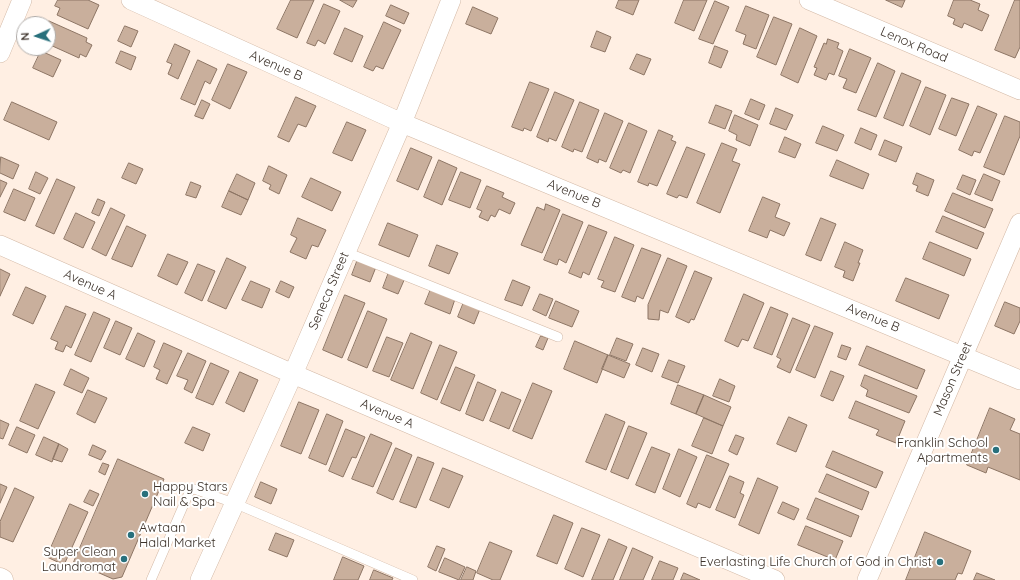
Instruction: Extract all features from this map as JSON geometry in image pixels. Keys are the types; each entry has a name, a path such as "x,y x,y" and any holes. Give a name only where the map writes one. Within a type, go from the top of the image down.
{"street":[{"path":"0,53 22,0"},
{"name":"Avenue B","path":"131,0 402,123 1020,380"},
{"name":"Seneca Street","path":"200,580 293,374 402,123 451,0"},
{"name":"Lenox Road","path":"808,0 1020,90"},
{"name":"Mason Street","path":"867,580 1020,223"},
{"name":"Avenue A","path":"0,245 293,374 775,580"}],"lane":[{"path":"346,252 558,337"},
{"path":"151,580 191,488 234,503 413,580"}],"building":[{"path":"58,0 88,0 99,5 88,29 57,15 60,8 55,6"},
{"path":"291,0 314,0 297,38 277,29"},
{"path":"340,0 357,0 353,7"},
{"path":"619,0 639,0 633,15 616,8"},
{"path":"684,0 707,0 694,31 675,23"},
{"path":"886,0 905,0 902,7"},
{"path":"954,0 970,0 980,4 978,10 989,15 982,31 964,23 962,28 953,24 955,19 948,16"},
{"path":"1015,0 1020,0 1020,47 1015,58 995,50"},
{"path":"715,1 729,7 713,44 699,39"},
{"path":"324,4 340,11 325,44 318,40 315,46 307,43"},
{"path":"391,5 409,13 404,24 386,16"},
{"path":"746,6 769,15 756,49 743,44 746,35 736,31"},
{"path":"473,7 498,18 491,34 466,24"},
{"path":"774,17 792,24 776,65 757,57"},
{"path":"384,22 401,30 383,69 376,66 373,71 364,67"},
{"path":"56,24 87,38 86,42 92,45 86,57 80,54 79,58 56,48"},
{"path":"125,26 138,31 131,47 118,41"},
{"path":"345,28 363,36 352,62 334,54"},
{"path":"800,28 817,36 798,83 781,75"},
{"path":"597,31 611,37 605,52 591,47"},
{"path":"828,39 839,43 837,48 843,51 834,75 829,73 826,80 814,75 817,68 814,67 824,43 826,44"},
{"path":"175,44 190,51 178,79 168,74 172,64 167,62"},
{"path":"715,46 728,51 721,68 709,63"},
{"path":"850,49 871,58 856,93 843,88 847,79 839,76"},
{"path":"121,51 136,57 131,70 116,63"},
{"path":"637,54 651,59 644,75 630,69"},
{"path":"39,56 52,56 61,60 53,77 33,68"},
{"path":"198,60 217,69 210,84 205,81 195,105 181,99"},
{"path":"878,63 895,71 876,117 858,110"},
{"path":"228,64 247,72 230,109 212,100"},
{"path":"902,73 921,81 903,126 884,118"},
{"path":"530,82 549,89 531,131 524,128 523,131 512,127"},
{"path":"926,87 946,95 930,135 910,126"},
{"path":"555,92 574,100 556,141 549,138 548,142 537,137"},
{"path":"296,97 316,106 306,127 298,124 289,142 278,137"},
{"path":"952,98 969,104 956,136 939,129"},
{"path":"751,99 765,105 759,120 745,114"},
{"path":"202,100 210,104 203,119 195,116"},
{"path":"12,102 57,122 49,140 4,120"},
{"path":"580,102 599,110 582,152 574,149 573,152 562,147"},
{"path":"716,105 732,111 725,129 709,123"},
{"path":"978,106 997,114 980,153 974,151 972,156 959,150"},
{"path":"776,108 793,115 786,130 770,124"},
{"path":"605,113 623,121 606,162 599,159 598,163 587,158"},
{"path":"735,115 758,125 750,146 736,140 737,135 729,131"},
{"path":"1005,116 1020,122 1020,136 1004,175 984,167"},
{"path":"347,122 366,130 352,161 333,153"},
{"path":"629,123 647,131 630,173 623,170 621,173 610,168"},
{"path":"823,126 844,135 837,151 816,143"},
{"path":"861,128 877,135 871,150 855,143"},
{"path":"659,130 673,136 671,140 676,142 657,186 649,183 648,186 638,182"},
{"path":"785,137 801,144 795,158 779,152"},
{"path":"885,140 902,147 896,162 879,155"},
{"path":"722,143 737,149 732,161 740,164 720,213 697,203"},
{"path":"687,147 705,154 687,198 679,195 677,198 667,194"},
{"path":"411,148 432,157 418,190 397,181"},
{"path":"1,157 19,165 13,179 0,173"},
{"path":"439,160 457,168 442,205 424,197"},
{"path":"837,160 869,174 863,189 830,176"},
{"path":"129,163 143,169 136,184 122,178"},
{"path":"269,166 287,175 279,194 269,189 271,185 263,181"},
{"path":"36,172 48,178 40,194 29,189"},
{"path":"461,172 481,180 470,208 449,200"},
{"path":"917,173 934,180 928,196 916,191 918,186 913,184"},
{"path":"237,174 255,183 248,200 229,191"},
{"path":"984,174 1000,181 992,201 975,194"},
{"path":"963,175 976,180 970,195 957,189"},
{"path":"311,178 341,192 332,211 302,197"},
{"path":"57,179 75,187 54,234 36,226"},
{"path":"0,180 7,183 0,197"},
{"path":"191,182 201,186 196,198 186,195"},
{"path":"487,186 504,193 502,197 515,203 510,214 499,209 495,217 491,215 488,221 479,217 482,211 477,209"},
{"path":"14,189 35,198 25,221 4,212"},
{"path":"229,191 248,200 241,215 222,207"},
{"path":"953,193 993,209 985,228 945,211"},
{"path":"763,197 780,204 775,217 790,223 784,236 770,230 767,238 749,231"},
{"path":"98,199 105,202 99,216 92,213"},
{"path":"546,204 560,210 542,253 521,245 537,207 544,210"},
{"path":"111,208 125,215 106,256 92,249"},
{"path":"76,213 95,222 83,248 64,239"},
{"path":"563,214 583,222 566,263 559,259 557,265 544,260"},
{"path":"943,216 984,233 977,249 936,232"},
{"path":"298,218 326,230 318,247 312,245 306,259 290,252 297,238 291,235"},
{"path":"821,218 836,224 821,261 806,255"},
{"path":"388,223 418,235 409,257 379,245"},
{"path":"589,225 607,232 589,275 583,272 581,278 569,273"},
{"path":"127,226 146,235 132,267 112,259"},
{"path":"615,237 634,245 615,292 601,287 604,281 598,279"},
{"path":"845,242 863,250 853,281 843,277 845,271 835,267"},
{"path":"930,242 971,259 964,276 923,259"},
{"path":"437,245 458,253 449,274 429,266"},
{"path":"642,248 661,255 643,299 637,296 635,302 622,297"},
{"path":"168,254 188,262 177,285 158,276"},
{"path":"227,258 246,267 226,309 208,301"},
{"path":"668,258 687,266 668,313 660,310 659,320 648,319 648,305"},
{"path":"358,259 376,267 370,282 352,275"},
{"path":"198,264 215,271 202,301 185,293"},
{"path":"0,269 10,274 0,296"},
{"path":"695,271 712,278 694,320 691,319 689,323 676,317"},
{"path":"389,272 405,278 398,294 383,288"},
{"path":"906,278 949,295 939,319 896,301"},
{"path":"513,280 530,287 522,306 505,300"},
{"path":"251,281 270,289 262,308 242,300"},
{"path":"281,281 294,287 289,298 276,292"},
{"path":"26,287 46,296 33,324 13,315"},
{"path":"431,289 455,299 450,314 425,304"},
{"path":"540,294 553,299 546,316 533,310"},
{"path":"744,294 764,303 748,341 742,339 738,347 725,341"},
{"path":"345,295 365,303 342,358 323,350"},
{"path":"556,301 579,311 572,327 549,318"},
{"path":"464,302 480,309 474,324 458,317"},
{"path":"1005,302 1020,308 1020,321 1014,334 995,326"},
{"path":"66,306 86,314 71,348 66,345 63,352 55,349 58,342 51,339"},
{"path":"771,307 788,314 772,355 754,348"},
{"path":"368,311 387,319 367,368 348,360"},
{"path":"94,312 110,319 91,362 75,355"},
{"path":"793,318 810,325 790,373 777,367 781,359 777,357"},
{"path":"116,321 132,328 120,355 104,348"},
{"path":"815,326 833,333 815,378 796,370"},
{"path":"138,333 155,341 144,367 126,359"},
{"path":"411,333 432,342 413,389 391,380"},
{"path":"541,336 548,338 543,350 536,347"},
{"path":"387,337 403,343 389,377 373,371"},
{"path":"617,338 633,344 626,361 610,355"},
{"path":"575,341 608,355 597,383 564,369"},
{"path":"164,343 182,351 167,384 156,379 160,370 154,367"},
{"path":"440,345 457,352 437,400 421,393"},
{"path":"842,345 851,348 846,360 838,357"},
{"path":"867,346 925,370 917,389 859,365"},
{"path":"643,348 659,354 652,372 636,365"},
{"path":"188,353 206,361 192,393 184,389 188,380 177,376"},
{"path":"608,355 630,364 624,378 602,369"},
{"path":"669,360 685,366 678,383 662,377"},
{"path":"211,363 229,371 213,405 196,398"},
{"path":"456,367 475,375 460,411 441,403"},
{"path":"71,369 89,378 82,393 64,385"},
{"path":"831,371 844,376 833,401 821,396"},
{"path":"240,372 258,380 244,412 226,403"},
{"path":"865,375 917,396 909,413 866,396 868,390 861,386"},
{"path":"720,379 735,386 729,402 713,396"},
{"path":"478,382 496,390 483,421 466,414"},
{"path":"533,383 552,391 532,439 513,431"},
{"path":"36,384 55,392 38,429 20,421"},
{"path":"678,385 704,395 696,414 671,404"},
{"path":"88,390 107,398 95,423 77,414"},
{"path":"502,392 521,400 509,429 490,421"},
{"path":"704,395 731,407 723,426 696,414"},
{"path":"856,401 905,421 896,443 876,435 879,430 849,418"},
{"path":"299,402 319,410 301,454 281,446"},
{"name":"Franklin School Apartments","path":"990,408 1015,419 1010,430 1020,434 1020,480 988,467 986,473 967,465"},
{"path":"327,414 343,421 326,465 309,458"},
{"path":"606,414 625,422 606,470 586,462"},
{"path":"789,417 807,425 796,452 777,444"},
{"path":"704,418 723,426 712,454 692,446"},
{"path":"0,420 9,424 3,439 0,438"},
{"path":"629,426 647,433 628,479 611,472"},
{"path":"17,427 35,435 27,453 9,445"},
{"path":"193,427 210,434 203,451 185,443"},
{"path":"346,429 365,437 356,458 352,457 343,477 329,471"},
{"path":"371,434 392,443 373,487 352,479"},
{"path":"736,435 744,438 737,455 729,451"},
{"path":"44,437 59,444 52,462 36,455"},
{"path":"59,444 68,449 62,462 53,459"},
{"path":"93,445 106,451 101,460 89,455"},
{"path":"652,447 670,454 655,493 636,485"},
{"path":"396,448 412,455 393,500 377,493"},
{"path":"679,449 697,457 680,497 663,489"},
{"path":"833,451 883,472 876,488 826,467"},
{"path":"707,455 729,464 710,508 698,503 696,508 687,504"},
{"path":"418,457 434,463 416,508 400,502"},
{"path":"118,459 164,479 122,577 113,579 74,562"},
{"path":"103,463 109,465 105,475 99,472"},
{"path":"443,468 463,476 449,508 430,500"},
{"path":"827,474 869,492 862,510 819,492"},
{"path":"730,476 744,482 740,493 744,495 735,518 716,510"},
{"path":"758,478 778,487 759,534 739,525"},
{"path":"261,482 277,489 271,504 255,497"},
{"path":"0,484 7,487 0,503"},
{"path":"15,488 34,497 13,542 0,537 0,522"},
{"path":"90,490 99,494 93,506 84,502"},
{"path":"816,498 859,516 851,537 807,519"},
{"path":"783,502 799,509 794,520 778,513"},
{"path":"70,504 88,512 64,565 47,557"},
{"path":"554,515 573,523 557,564 537,556"},
{"path":"806,526 843,541 835,560 798,545"},
{"path":"582,528 600,535 583,577 565,569"},
{"name":"Everlasting Life Church of God in Christ","path":"925,532 971,551 962,574 958,573 955,580 906,580"},
{"path":"276,533 294,540 287,557 269,550"},
{"path":"609,539 627,547 613,580 592,580"},
{"path":"490,542 512,551 500,580 493,580 477,573"},
{"path":"437,546 445,549 436,571 428,567"},
{"path":"633,548 653,557 643,580 620,580"},
{"path":"343,557 364,566 358,580 334,580"},
{"path":"445,558 465,567 459,580 439,572"},
{"path":"660,561 678,568 673,580 652,580"},
{"path":"467,567 476,571 473,580 461,580"},
{"path":"374,570 393,578 392,580 370,580"},
{"path":"684,573 700,580 681,580"},
{"path":"977,573 995,580 974,580"}],"place":[{"name":"Franklin School Apartments","path":"996,450"},
{"name":"Happy Stars Nail & Spa","path":"145,494"},
{"name":"Awtaan Halal Market","path":"131,535"},
{"name":"Super Clean Laundromat","path":"124,559"},
{"name":"Everlasting Life Church of God in Christ","path":"940,562"}]}
